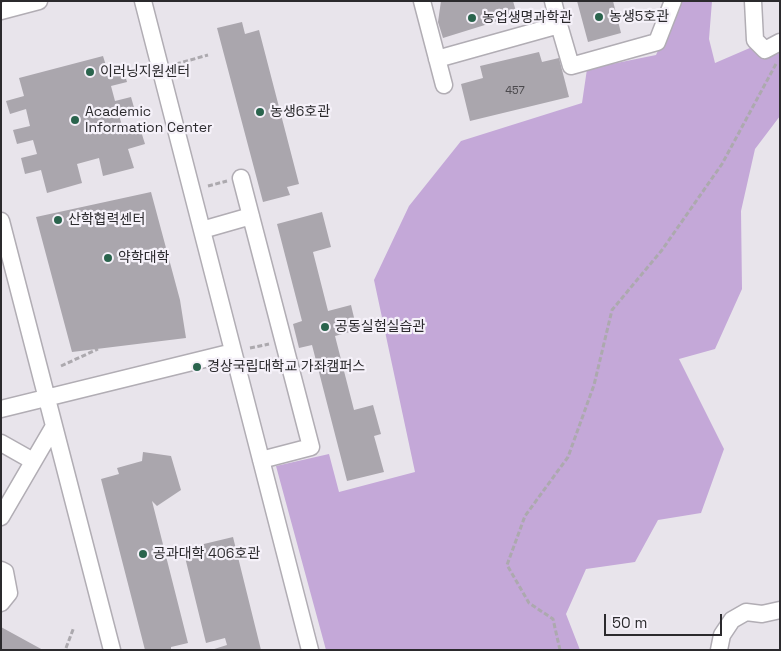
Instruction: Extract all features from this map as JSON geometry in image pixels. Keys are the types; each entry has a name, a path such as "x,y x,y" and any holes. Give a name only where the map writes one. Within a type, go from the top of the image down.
{"street":[{"path":"1,11 38,1"},
{"path":"143,1 310,650"},
{"path":"422,1 444,85"},
{"path":"553,1 571,66 657,42 672,1"},
{"path":"753,1 755,40 765,50 779,48"},
{"path":"437,60 559,25"},
{"path":"241,178 311,447 261,460"},
{"path":"202,230 251,216"},
{"path":"1,221 112,650"},
{"path":"1,409 233,352"},
{"path":"1,516 54,426"},
{"path":"1,443 34,460"},
{"path":"1,570 5,572 9,593 1,604"},
{"path":"719,650 722,635 732,620 746,612 762,614 780,610"}],"path":[{"path":"560,650 553,619 529,603 507,565 525,516 568,456 594,385 612,310 662,250 722,164 778,61 779,48"},
{"path":"176,64 208,55"},
{"path":"61,366 98,349"},
{"path":"66,648 74,627"}],"shaded area":[{"path":"680,1 712,1 709,39 715,63 780,35 780,116 755,149 741,211 742,289 715,349 679,359 724,449 701,513 658,520 635,562 586,569 566,614 580,650 326,650 276,466 329,454 339,492 415,472 374,280 409,206 461,141 582,103 587,69 656,55"}],"building":[{"name":"농업생명과학관","path":"441,1 513,1 517,15 443,38 438,22"},
{"name":"농생5호관","path":"577,1 613,1 621,33 588,42"},
{"name":"농생6호관","path":"242,22 245,34 259,30 299,184 287,187 290,195 263,202 217,28"},
{"path":"539,52 542,62 559,58 569,97 470,121 461,84 483,78 480,66"},
{"name":"Academic Information Center","path":"103,56 108,72 123,68 127,82 111,86 115,101 131,97 135,111 119,115 124,133 140,128 145,144 128,149 134,168 103,176 99,158 77,164 82,183 47,193 41,170 25,174 21,158 37,154 33,140 17,144 13,130 30,126 26,109 10,114 6,101 24,96 19,78"},
{"name":"약학대학","path":"151,192 180,300 186,338 72,352 36,217"},
{"name":"공동실험실습관","path":"322,212 331,247 313,252 328,311 351,305 357,330 335,336 354,410 373,405 381,434 374,436 384,472 347,481 312,345 299,348 293,324 302,321 277,224"},
{"name":"공과대학 406호관","path":"143,452 171,456 181,490 157,506 152,501 188,643 171,647 171,650 145,650 101,479 119,474 117,468 142,461"},
{"path":"233,537 261,650 211,650 227,645 225,638 206,643 183,549"},
{"path":"1,627 43,650 1,650"}],"place":[{"name":"농생5호관","path":"599,17"},
{"name":"농업생명과학관","path":"472,18"},
{"name":"이러닝지원센터","path":"90,72"},
{"name":"농생6호관","path":"260,112"},
{"name":"Academic Information Center","path":"75,120"},
{"name":"산학협력센터","path":"58,220"},
{"name":"약학대학","path":"108,258"},
{"name":"공동실험실습관","path":"325,327"},
{"name":"경상국립대학교 가좌캠퍼스","path":"197,367"},
{"name":"공과대학 406호관","path":"143,554"}]}
